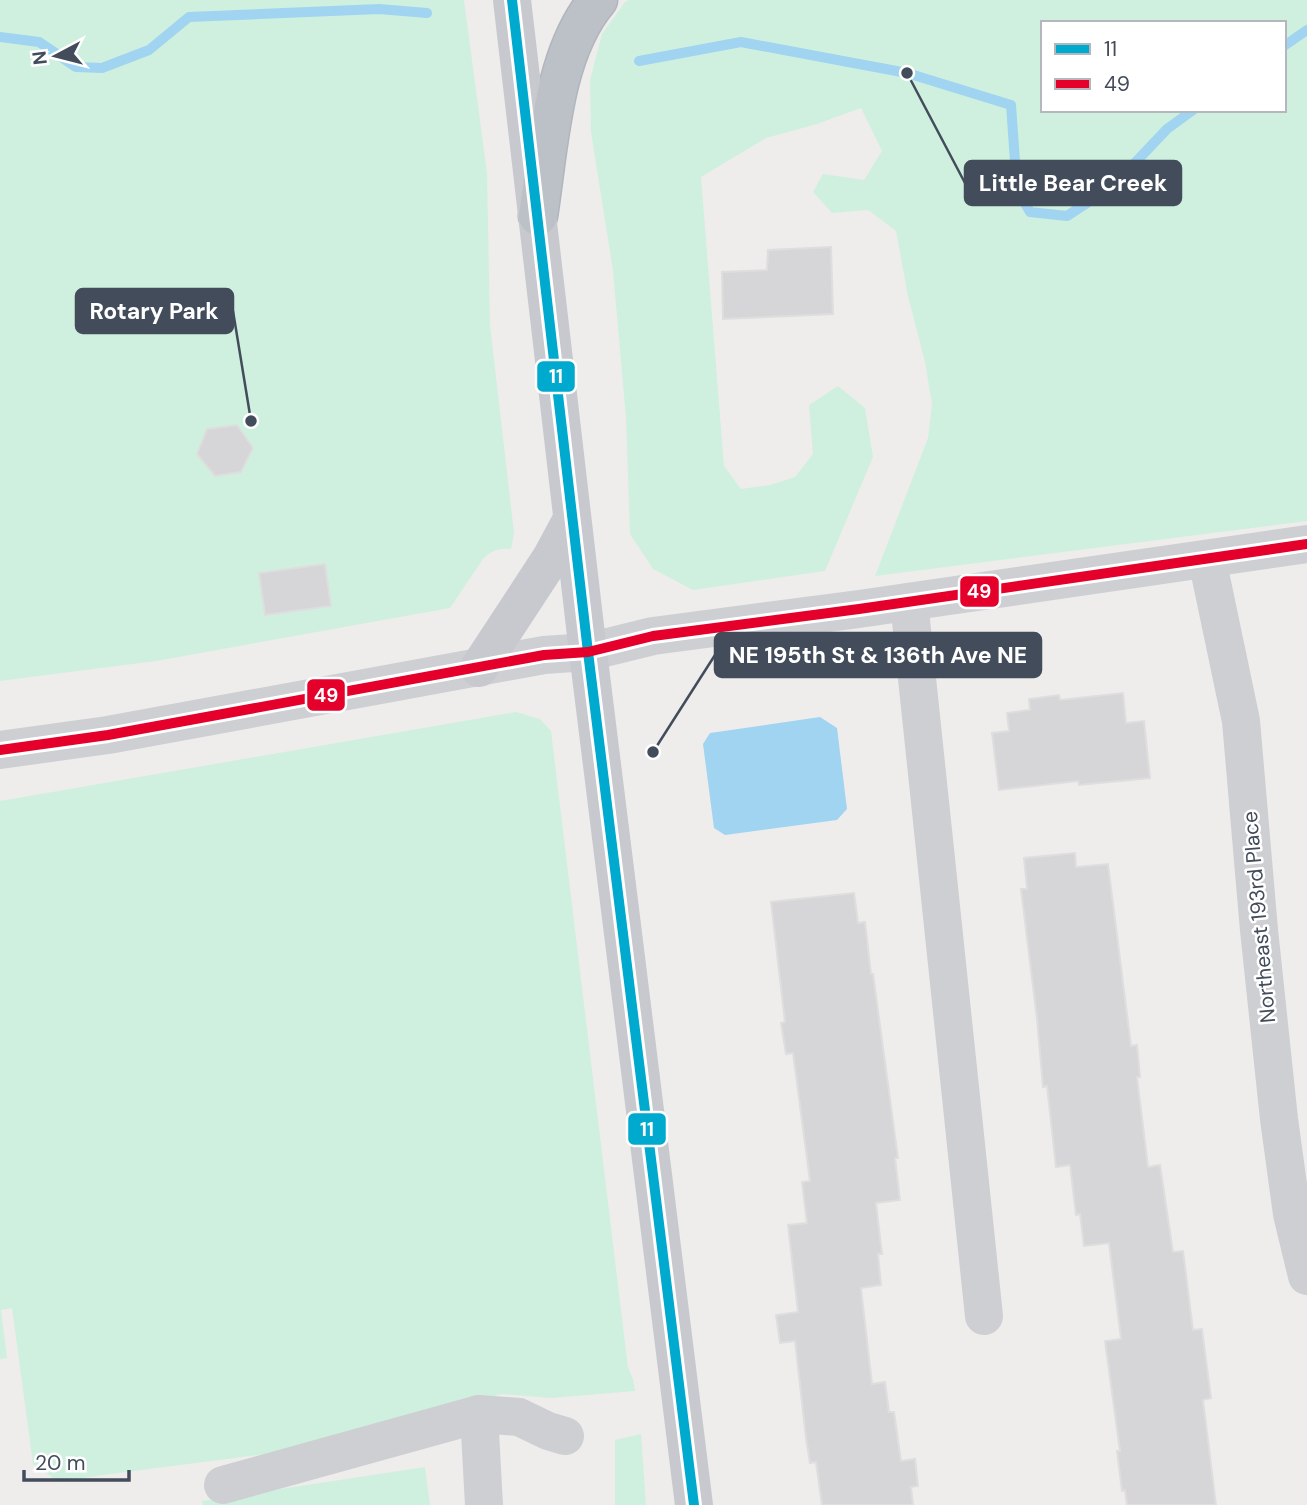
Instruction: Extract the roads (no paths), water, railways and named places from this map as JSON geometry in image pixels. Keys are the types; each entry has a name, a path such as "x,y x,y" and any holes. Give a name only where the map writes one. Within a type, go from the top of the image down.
{"highway":[{"path":"538,216 557,95 567,52 579,27 598,0"}],"main road":[{"path":"512,0 588,652 694,1505"},
{"path":"480,668 551,558 572,519"}],"street":[{"path":"0,750 108,735 544,655 588,652 653,636 1307,544"},
{"name":"Northeast 193rd Place","path":"1207,559 1241,721 1279,1119 1292,1214 1307,1276"},
{"path":"909,602 984,1316"},
{"path":"479,1414 484,1505"},
{"path":"223,1485 479,1414 519,1417 565,1436"}],"water":[{"path":"820,717 837,728 847,809 837,820 725,835 714,828 703,744 710,733"}],"waterway":[{"path":"0,37 39,42 76,67 102,68 149,50 189,17 379,9 427,13"},
{"path":"1286,45 1307,30"},
{"path":"639,61 741,42 907,73 1011,105 1017,189 1030,212 1067,216 1113,186 1167,129 1190,112"}],"place":[{"name":"Little Bear Creek","path":"907,73"},
{"name":"Rotary Park","path":"251,421"},
{"name":"NE 195th St & 136th Ave NE","path":"653,752"}]}
